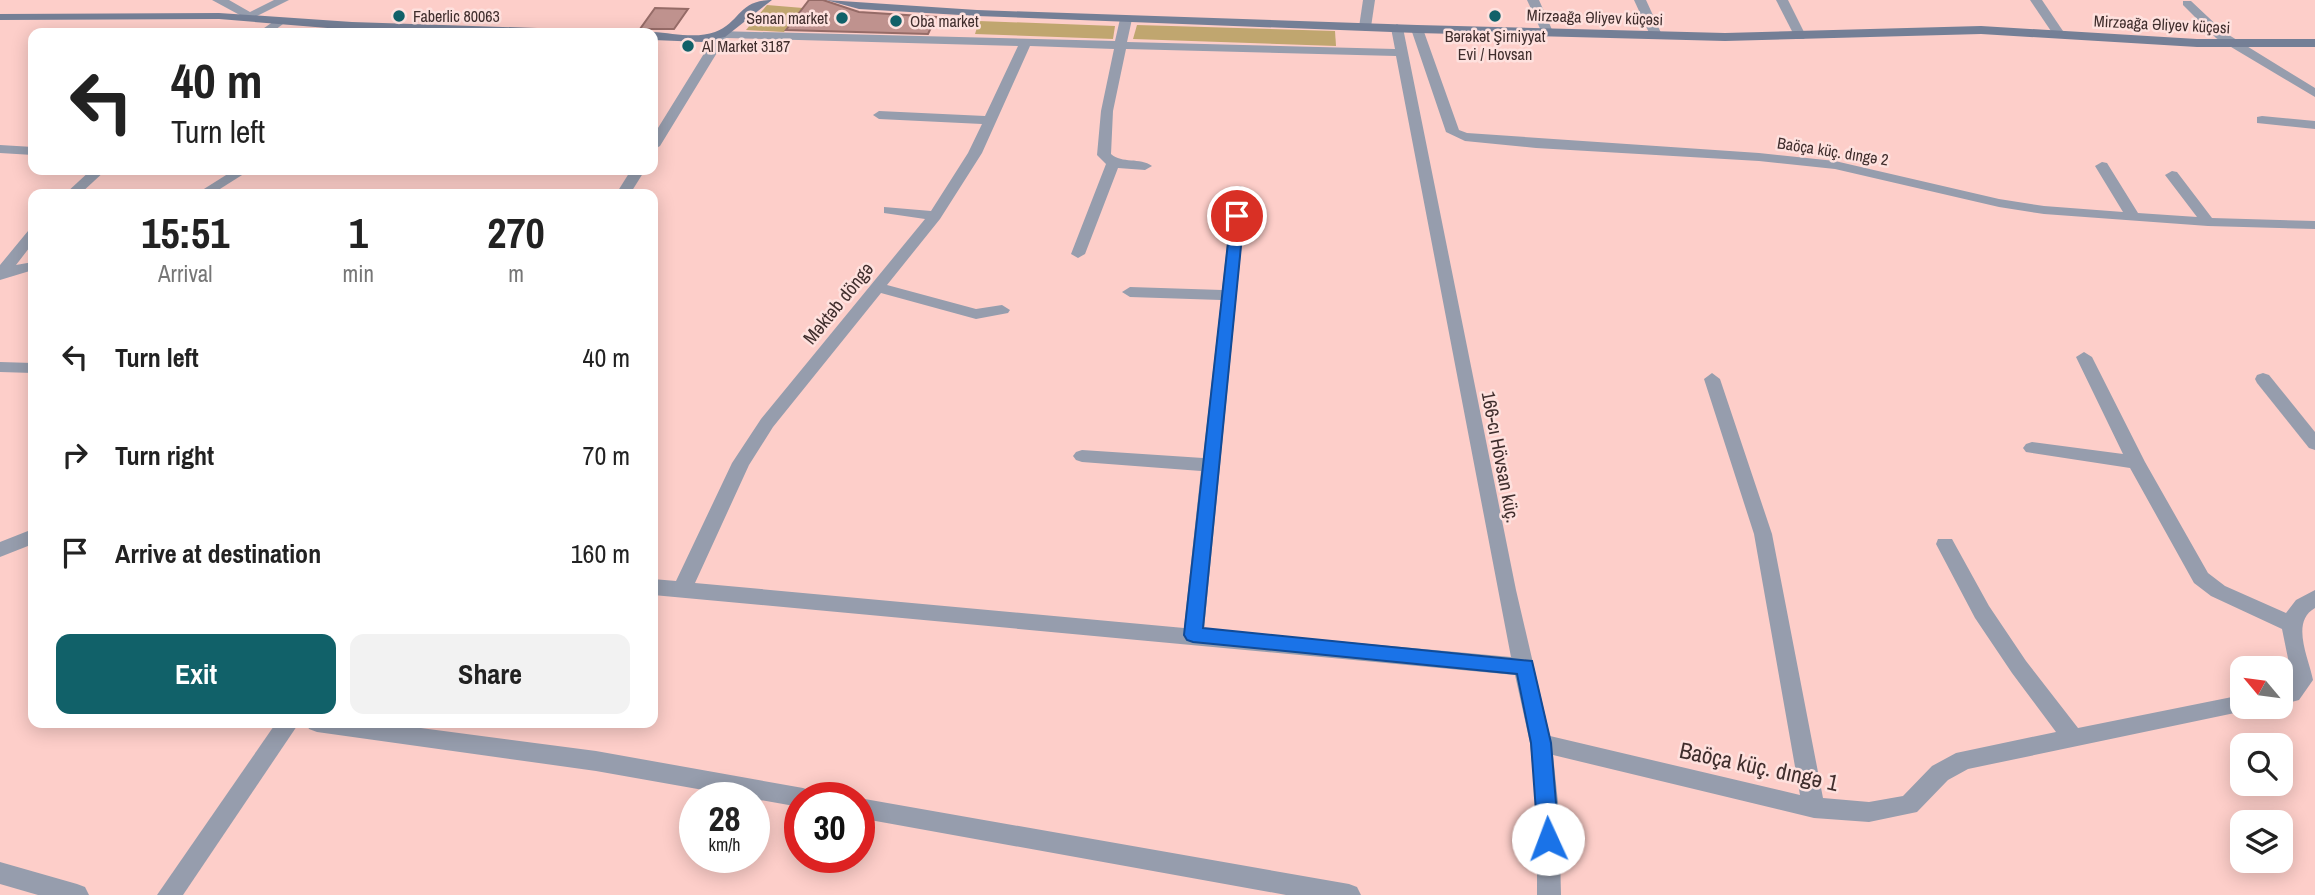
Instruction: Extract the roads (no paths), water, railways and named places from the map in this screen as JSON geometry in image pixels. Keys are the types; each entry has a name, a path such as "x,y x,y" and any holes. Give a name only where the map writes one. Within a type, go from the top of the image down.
{"street":[{"path":"218,0 235,6 249,18"},
{"path":"249,18 283,0"},
{"path":"658,138 722,34 731,28 746,10 762,0"},
{"name":"Mirzəağa Əliyev küçəsi","path":"832,0 880,7 1417,29 1800,36 1952,30 2235,44 2315,43"},
{"path":"1365,27 1369,0"},
{"path":"1533,0 1547,32"},
{"path":"1640,0 1656,35"},
{"path":"1782,0 1800,36"},
{"path":"2036,0 2059,34"},
{"path":"2187,3 2220,35 2315,93"},
{"path":"0,17 195,15 385,28"},
{"path":"1126,19 1107,111 1104,155 1113,163 1145,166"},
{"path":"270,28 281,21"},
{"name":"166-cı Hövsan küç.","path":"1396,28 1506,590 1541,743 1548,812 1549,895"},
{"name":"Baöça küç. dıngə 2","path":"1417,29 1453,132 1465,137 1536,145 1759,157 1835,165 1999,203 2044,210 2208,222 2315,225"},
{"path":"658,36 702,37 722,34 1401,52"},
{"name":"Məktəb döngə","path":"682,590 741,463 767,423 935,216 975,153 1025,43"},
{"path":"879,115 990,120"},
{"path":"2262,120 2315,125"},
{"path":"0,149 28,151"},
{"path":"1078,254 1113,163"},
{"path":"2102,166 2134,217"},
{"path":"78,189 93,175"},
{"path":"211,189 235,175"},
{"path":"2172,175 2208,222"},
{"path":"1193,635 1240,190"},
{"path":"889,210 935,216"},
{"path":"1,274 28,240"},
{"path":"1,274 28,268"},
{"path":"877,287 976,314 1002,310"},
{"path":"1130,292 1229,296"},
{"path":"2084,357 2136,462 2201,578 2218,591 2290,624 2308,664 2303,680 2293,693"},
{"path":"0,367 28,368"},
{"path":"1712,379 1763,534 1814,808"},
{"path":"2263,379 2315,444"},
{"path":"2032,449 2136,462"},
{"path":"1082,456 1213,465"},
{"path":"0,550 28,538"},
{"path":"1945,544 1982,612 2019,667 2074,739"},
{"path":"658,588 1525,667"},
{"path":"2290,624 2296,611 2315,598"},
{"name":"Baöça küç. dıngə 1","path":"1541,743 1814,808 1869,812 1909,804 1940,773 1964,760 2230,706"},
{"path":"169,895 285,728"},
{"path":"354,728 596,761 784,795"},
{"path":"875,811 1349,895"},
{"path":"0,873 77,895"}],"place":[{"name":"Faberlic 80063","path":"399,16"},
{"name":"Bərəkət Şirniyyat Evi / Hovsan","path":"1495,16"},
{"name":"Sənan market","path":"842,18"},
{"name":"Oba market","path":"896,21"},
{"name":"Al Market 3187","path":"688,46"}]}
